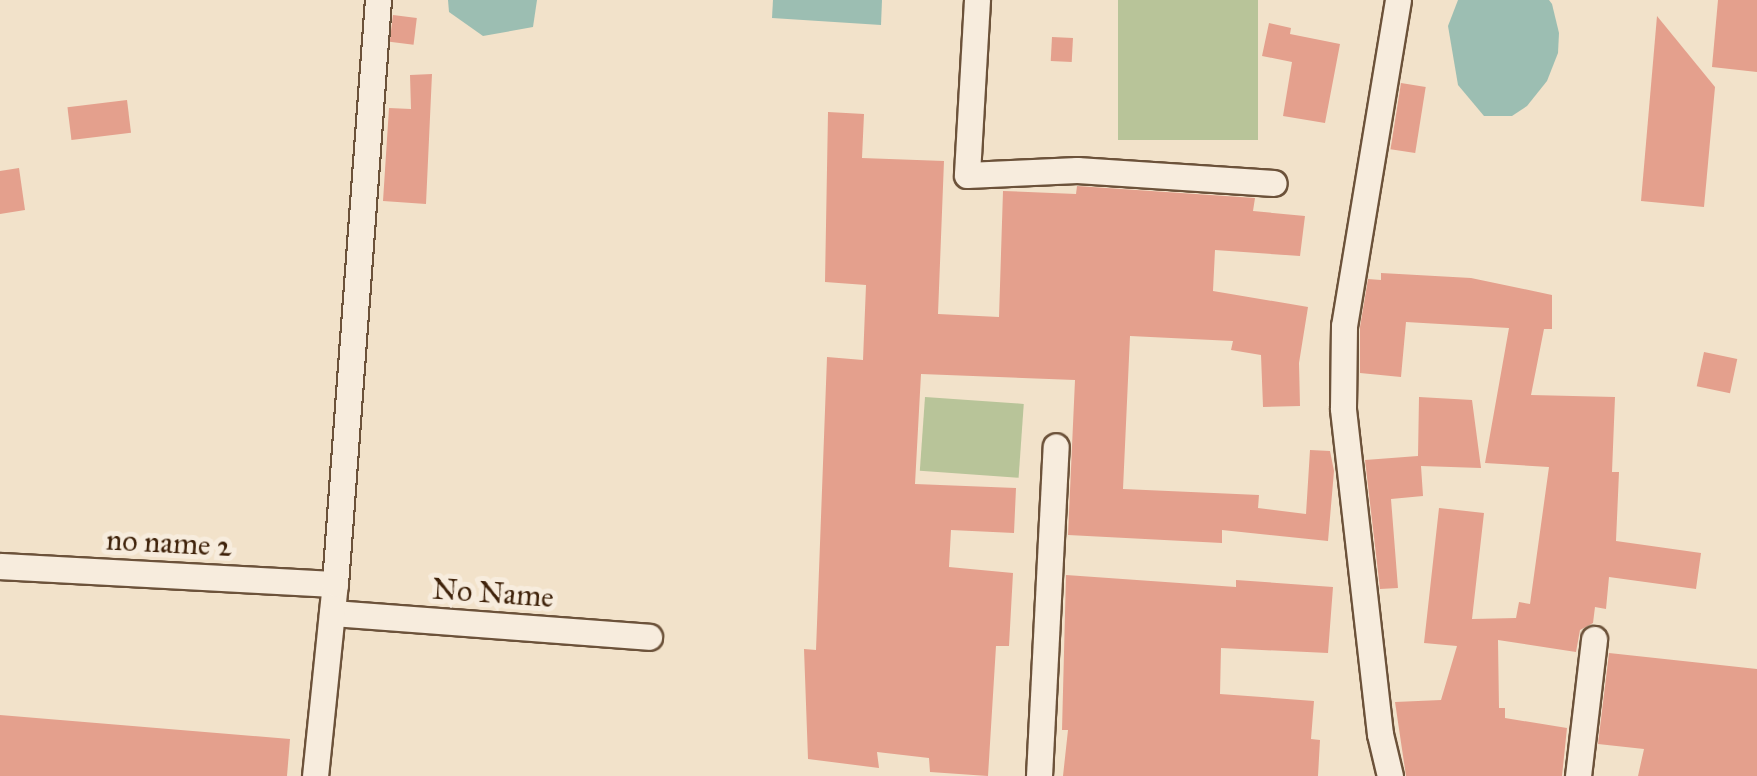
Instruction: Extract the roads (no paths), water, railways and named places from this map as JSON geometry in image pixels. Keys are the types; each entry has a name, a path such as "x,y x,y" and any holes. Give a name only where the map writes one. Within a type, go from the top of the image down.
{"street":[{"path":"315,776 336,584 378,0"},
{"path":"977,0 967,175 1076,170 1274,183"},
{"path":"1390,776 1380,734 1343,408 1344,326 1398,0"},
{"path":"1039,776 1056,446"},
{"name":"no name 2","path":"0,566 336,584"},
{"name":"No Name","path":"332,614 650,637"},
{"path":"1578,776 1594,638"}],"water":[{"path":"448,0 537,0 533,27 483,36 449,12"},
{"path":"773,0 882,0 881,25 772,18"},
{"path":"1458,0 1549,0 1552,4 1559,33 1558,53 1547,81 1527,106 1512,116 1484,116 1458,85 1448,26"}]}
